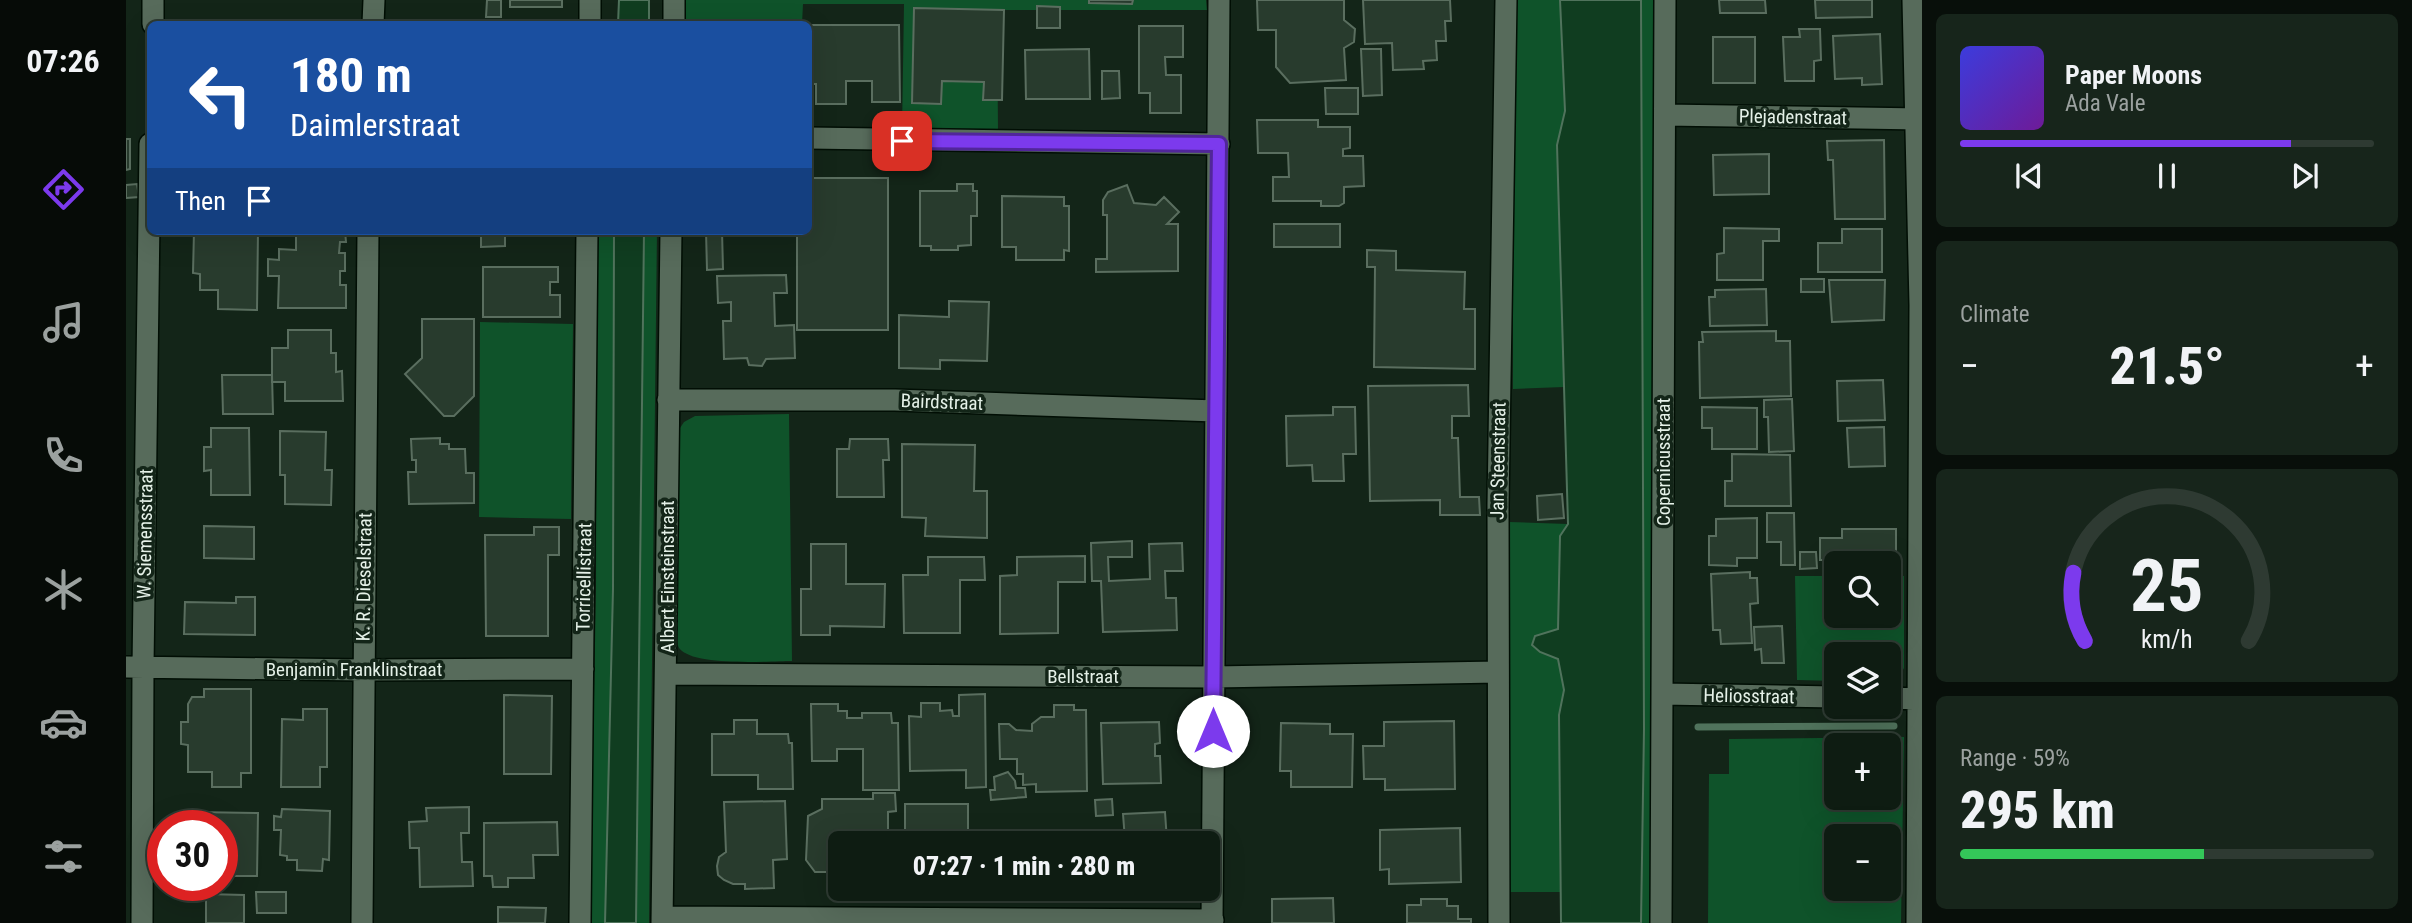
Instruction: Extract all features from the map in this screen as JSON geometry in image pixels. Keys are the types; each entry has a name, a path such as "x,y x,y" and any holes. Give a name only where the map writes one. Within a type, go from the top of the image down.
{"street":[{"path":"153,0 153,21"},
{"path":"373,0 373,21"},
{"path":"590,0 590,21"},
{"path":"674,0 674,21"},
{"path":"662,920 1213,922 1219,0"},
{"name":"Jan Steenstraat","path":"1499,923 1497,505 1506,0"},
{"name":"Copernicusstraat","path":"1661,923 1665,0"},
{"path":"1913,0 1921,305 1917,923"},
{"name":"Plejadenstraat","path":"1664,115 1918,119"},
{"path":"812,138 1219,144"},
{"name":"W. Siemensstraat","path":"142,923 134,667 147,235"},
{"name":"K. R. Dieselstraat","path":"362,923 368,235"},
{"name":"Torricellistraat","path":"580,923 587,235"},
{"name":"Albert Einsteinstraat","path":"662,920 671,235"},
{"name":"Bairdstraat","path":"668,400 895,400 1216,411"},
{"name":"Benjamin Franklinstraat","path":"134,667 583,669"},
{"name":"Bellstraat","path":"667,674 1214,677 1498,672"},
{"name":"Heliosstraat","path":"1662,694 1824,698"},
{"path":"1901,698 1920,699"}],"shaded area":[{"path":"619,0 649,0 649,21 618,21"},
{"path":"685,0 1206,0 1207,10 997,10 998,130 902,130 904,4 803,4 802,21 685,21"},
{"path":"1513,0 1560,0 1565,111 1557,145 1564,387 1513,389"},
{"path":"1560,0 1641,0 1644,729 1641,923 1561,923 1559,715 1564,690 1558,659 1540,652 1532,645 1535,636 1558,629 1560,536 1568,524 1557,145 1565,111"},
{"path":"1641,0 1657,0 1653,923 1641,923 1644,729"},
{"path":"597,235 614,235 613,589 605,923 590,923 596,588"},
{"path":"614,235 644,235 636,923 605,923 613,589"},
{"path":"644,235 657,235 649,923 636,923"},
{"path":"480,322 573,324 571,519 479,517"},
{"path":"789,414 792,661 732,662 687,654 679,648 675,632 678,431 684,422 695,416"},
{"path":"1509,522 1568,524 1560,536 1559,629 1536,636 1540,652 1558,659 1564,690 1559,715 1560,892 1510,892 1507,677"},
{"path":"1795,576 1824,576 1824,628 1901,628 1901,576 1904,576 1904,668 1901,674 1901,642 1824,642 1824,681 1797,680"},
{"path":"1901,737 1904,737 1901,923 1708,923 1709,774 1729,774 1729,739 1824,738 1824,810 1901,810"}],"building":[{"path":"487,0 501,0 501,17 486,17"},
{"path":"510,0 562,0 562,7 510,7"},
{"path":"1089,0 1133,0 1132,4 1089,3"},
{"path":"1257,0 1344,0 1344,20 1355,29 1354,42 1344,48 1346,80 1290,83 1276,67 1276,30 1258,30"},
{"path":"1363,0 1450,0 1451,21 1445,21 1446,41 1436,41 1437,60 1423,61 1424,69 1393,70 1392,43 1365,44"},
{"path":"1719,0 1765,0 1766,13 1720,13"},
{"path":"1815,0 1872,0 1872,17 1816,18"},
{"path":"1037,6 1060,7 1060,28 1037,28"},
{"path":"914,8 1004,10 1002,100 983,100 984,82 942,81 941,104 912,103"},
{"path":"812,25 899,25 900,102 872,102 872,81 846,81 846,104 816,104 816,84 812,84"},
{"path":"1139,26 1183,26 1183,57 1165,57 1166,75 1181,75 1181,113 1150,113 1150,93 1139,93"},
{"path":"1799,29 1820,29 1821,60 1814,61 1814,81 1785,81 1783,37 1800,37"},
{"path":"1880,34 1882,84 1862,85 1862,78 1835,79 1833,36"},
{"path":"1713,37 1755,37 1755,83 1713,83"},
{"path":"1089,49 1090,99 1026,99 1025,50"},
{"path":"1361,49 1381,49 1382,95 1363,96"},
{"path":"1102,71 1119,71 1120,98 1102,99"},
{"path":"1325,88 1358,88 1358,114 1326,114"},
{"path":"1257,120 1318,120 1318,127 1350,127 1350,148 1343,149 1343,156 1363,156 1364,186 1344,187 1344,203 1339,206 1321,206 1321,201 1273,201 1273,177 1289,177 1288,153 1258,153"},
{"path":"126,139 130,139 130,169 126,170"},
{"path":"1884,140 1885,219 1835,219 1833,160 1828,160 1827,141"},
{"path":"1769,154 1769,194 1714,195 1713,155"},
{"path":"812,178 888,178 888,330 797,330 797,235 812,235"},
{"path":"137,184 139,197 126,198 126,185"},
{"path":"957,184 973,184 973,191 977,191 977,216 971,216 971,245 958,246 958,250 931,250 931,246 920,246 920,191 957,191"},
{"path":"1127,185 1134,203 1156,205 1164,197 1179,212 1167,224 1178,224 1178,271 1096,272 1096,259 1107,259 1107,215 1103,215 1103,200 1108,192"},
{"path":"1002,196 1064,197 1064,206 1069,206 1069,251 1064,250 1064,260 1016,260 1016,247 1002,247"},
{"path":"1274,224 1340,224 1340,247 1274,247"},
{"path":"1724,228 1779,229 1779,241 1763,241 1763,280 1717,280 1717,254 1724,253"},
{"path":"1842,229 1882,229 1882,272 1818,272 1818,243 1842,243"},
{"path":"194,235 258,235 257,310 218,309 218,290 200,290 200,274 193,273"},
{"path":"296,235 345,235 346,242 340,242 339,253 345,253 345,271 340,271 340,285 346,285 346,308 278,308 279,276 268,276 268,259 279,260 279,249 296,250"},
{"path":"481,235 505,235 505,246 481,247"},
{"path":"706,235 722,235 723,269 707,270"},
{"path":"1367,250 1396,251 1396,270 1465,272 1464,309 1475,309 1475,369 1374,367 1375,267 1367,267"},
{"path":"483,267 558,267 558,282 550,282 550,295 560,295 560,317 483,317"},
{"path":"786,275 787,293 774,293 775,326 794,325 795,358 766,359 762,366 749,365 747,358 724,359 723,321 731,321 731,302 718,303 717,276"},
{"path":"1801,279 1824,279 1824,292 1801,292"},
{"path":"1829,280 1885,280 1884,320 1832,322"},
{"path":"1766,289 1767,325 1710,326 1709,297 1715,297 1715,290"},
{"path":"949,301 989,302 987,361 940,360 940,369 899,368 899,315 949,317"},
{"path":"422,319 474,319 474,396 454,416 444,416 405,374 422,358"},
{"path":"288,330 331,330 331,353 336,353 336,372 342,371 343,401 285,401 285,382 272,382 272,348 288,348"},
{"path":"1776,331 1776,341 1790,341 1791,396 1700,398 1699,342 1703,342 1702,332"},
{"path":"222,375 272,375 273,414 223,414"},
{"path":"1883,380 1885,420 1838,421 1837,381"},
{"path":"1468,385 1469,416 1452,416 1452,438 1458,438 1460,497 1479,497 1480,515 1440,515 1440,500 1370,501 1368,386"},
{"path":"1792,399 1794,451 1769,452 1768,417 1764,417 1764,400"},
{"path":"1333,407 1355,407 1356,454 1343,454 1344,481 1313,481 1312,465 1287,466 1286,416 1333,415"},
{"path":"1702,407 1757,408 1757,449 1712,449 1712,428 1702,428"},
{"path":"1884,427 1885,466 1849,467 1847,428"},
{"path":"211,428 249,428 250,495 211,495 211,470 204,471 204,447 211,447"},
{"path":"280,431 326,432 325,470 332,470 331,505 285,504 285,475 280,475"},
{"path":"440,438 440,444 449,444 449,449 465,449 466,473 474,473 474,503 409,504 408,472 416,472 416,460 412,460 411,439"},
{"path":"850,439 888,439 889,460 883,460 884,497 837,497 837,449 849,449"},
{"path":"902,444 975,445 974,491 987,491 987,538 925,536 926,518 902,517"},
{"path":"1732,454 1790,455 1791,506 1725,506 1725,481 1732,481"},
{"path":"1562,494 1564,518 1538,520 1537,496"},
{"path":"1767,513 1794,513 1795,565 1781,565 1781,542 1767,542"},
{"path":"1757,518 1757,558 1737,558 1737,566 1709,565 1709,536 1716,536 1716,519"},
{"path":"204,526 254,527 254,559 204,558"},
{"path":"534,527 559,527 559,555 548,555 548,636 486,636 485,535 534,535"},
{"path":"1842,529 1896,529 1896,551 1824,551 1824,560 1820,560 1820,538 1842,538"},
{"path":"1132,541 1132,557 1108,557 1109,581 1150,579 1149,544 1182,543 1183,571 1165,571 1166,598 1176,598 1177,630 1103,632 1101,581 1092,581 1091,543"},
{"path":"811,544 846,544 846,584 885,584 884,627 830,626 830,635 801,635 801,589 811,589"},
{"path":"1800,552 1816,552 1817,568 1800,569"},
{"path":"1085,556 1085,582 1058,582 1058,633 1000,634 1000,576 1017,575 1017,557"},
{"path":"928,557 984,557 985,580 960,580 960,633 904,633 903,575 928,575"},
{"path":"1750,572 1750,578 1757,578 1758,603 1750,604 1752,643 1721,644 1720,630 1713,630 1711,574"},
{"path":"236,597 255,597 255,635 184,634 185,602 236,603"},
{"path":"1782,626 1784,663 1762,663 1761,649 1755,650 1754,627"},
{"path":"204,689 251,689 251,773 241,773 241,787 212,787 212,772 188,772 188,745 181,744 181,722 188,722 188,704 192,697 204,697"},
{"path":"985,694 986,787 966,788 966,770 910,771 909,716 921,717 921,703 940,703 940,711 952,710 953,716 959,716 959,695"},
{"path":"504,695 552,696 551,774 504,774"},
{"path":"811,704 838,704 838,711 847,711 847,718 862,718 862,713 891,713 892,723 898,723 899,790 863,790 863,749 837,749 837,761 812,761"},
{"path":"1054,705 1074,705 1074,710 1086,710 1087,791 1036,792 1036,784 1023,785 1023,774 1017,774 1017,759 1000,759 999,724 1009,724 1016,730 1032,731 1032,724 1041,717 1054,717"},
{"path":"303,709 327,709 327,767 320,767 320,787 281,787 282,719 303,720"},
{"path":"734,720 757,720 757,734 788,734 789,743 792,743 793,789 758,789 758,775 712,775 712,734 734,734"},
{"path":"1454,721 1455,789 1385,790 1385,779 1364,779 1363,746 1384,746 1384,722"},
{"path":"1159,722 1160,743 1155,744 1155,756 1160,756 1161,783 1103,784 1101,723"},
{"path":"1281,723 1330,724 1330,734 1353,734 1352,787 1291,787 1291,771 1280,771"},
{"path":"1008,772 1015,781 1016,788 1025,788 1026,797 991,800 990,790 995,790 994,777"},
{"path":"873,793 895,793 896,811 888,812 888,831 828,831 828,872 815,872 806,860 808,816 822,809 822,799 873,799"},
{"path":"1112,799 1113,815 1096,816 1095,800"},
{"path":"785,801 787,859 773,860 774,888 745,889 745,884 733,884 718,875 719,857 726,852 724,802"},
{"path":"905,804 968,804 968,831 905,831"},
{"path":"469,807 469,833 461,833 462,862 472,862 473,886 420,887 419,848 410,848 409,822 427,821 426,808"},
{"path":"282,809 330,811 329,860 323,859 322,871 297,870 297,860 287,860 287,856 280,855 281,830 274,830 274,816 281,817"},
{"path":"1165,812 1166,831 1124,831 1123,814"},
{"path":"238,813 258,813 257,876 238,876"},
{"path":"557,822 558,855 533,855 534,878 508,878 508,887 493,887 492,876 484,876 484,823"},
{"path":"1460,828 1461,882 1389,884 1389,869 1380,870 1380,830"},
{"path":"256,892 286,892 286,913 257,913"},
{"path":"238,895 244,895 244,923 206,923 206,901 238,901"},
{"path":"1333,898 1334,923 1272,923 1272,899"},
{"path":"1421,899 1447,899 1447,906 1458,906 1458,919 1471,919 1471,923 1407,923 1407,905 1421,905"},
{"path":"498,907 546,908 545,923 498,923"}],"waterway":[{"path":"1698,727 1894,726"}],"route":[{"path":"902,141 1219,144 1213,731"}]}
